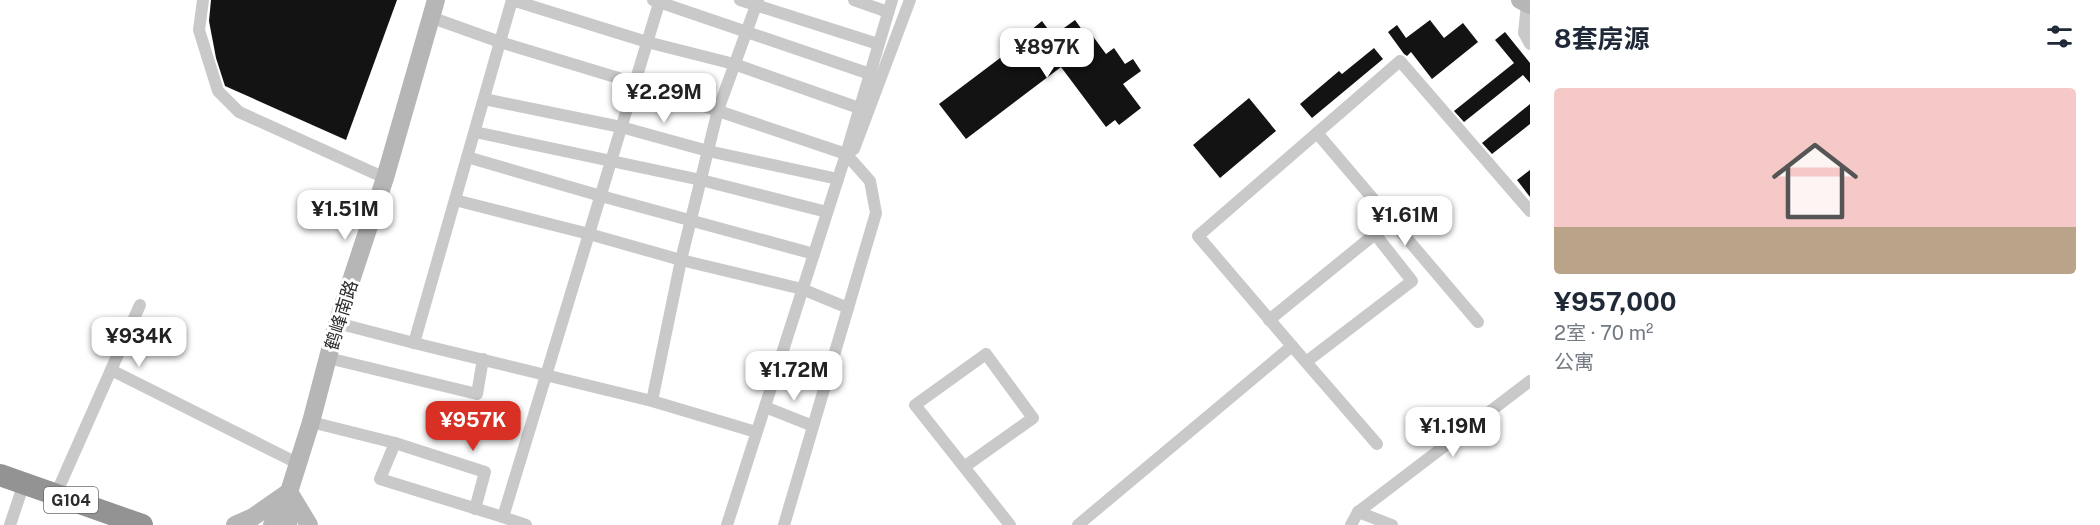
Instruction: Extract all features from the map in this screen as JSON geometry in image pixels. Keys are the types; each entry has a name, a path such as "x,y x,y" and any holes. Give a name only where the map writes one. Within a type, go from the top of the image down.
{"highway":[{"name":"G104","path":"0,475 136,524"}],"street":[{"path":"203,0 199,30 218,91 239,112 385,178"},
{"path":"414,343 512,0 647,42 734,64 860,108"},
{"path":"740,0 757,3 878,44"},
{"path":"727,525 846,154 890,6 854,0"},
{"path":"846,154 854,149 910,0"},
{"path":"503,518 635,83 657,1 870,74"},
{"path":"652,401 681,260 718,110 757,3"},
{"path":"1526,3 1524,33 1530,44"},
{"path":"433,9 500,42 635,83 846,154 870,181 876,213 784,525"},
{"name":"鹤峰南路","path":"289,492 311,422 337,323 385,178 433,9"},
{"path":"1377,444 1198,236 1400,61 1530,211"},
{"path":"484,99 621,127 708,151 838,179"},
{"path":"475,132 701,180 827,212"},
{"path":"1317,133 1478,322"},
{"path":"468,157 814,254"},
{"path":"455,200 681,260 802,289 848,308"},
{"path":"1269,320 1375,234 1412,281 1306,362"},
{"path":"56,494 140,305"},
{"path":"337,323 652,401 756,432"},
{"path":"1078,525 1292,346"},
{"path":"964,467 1033,418 986,354 915,405 964,467 1010,525"},
{"path":"328,358 477,394 483,360"},
{"path":"111,370 297,463"},
{"path":"1351,525 1358,512 1530,381"},
{"path":"765,406 813,426"},
{"path":"311,422 395,443 485,472 475,509"},
{"path":"395,443 380,479 526,525"},
{"path":"10,525 24,483"},
{"path":"235,525 253,517 289,492"},
{"path":"272,525 289,492"},
{"path":"288,525 289,492"},
{"path":"289,492 309,525"},
{"path":"1358,512 1392,525"}],"building":[{"path":"211,0 397,0 346,140 225,86 216,58 209,21"},
{"path":"1075,20 1088,38 1092,35 1106,54 1114,48 1125,64 1133,59 1141,71 1123,84 1141,108 1119,125 1115,120 1106,127 1061,67 966,139 939,104 1032,34 1030,31 1042,21 1053,36"},
{"path":"1430,20 1444,38 1463,23 1478,42 1432,79 1411,52 1407,56 1404,54 1388,32 1397,25 1406,38"},
{"path":"1505,32 1530,63 1530,83 1523,75 1464,122 1454,111 1514,63 1495,40"},
{"path":"1374,48 1383,59 1312,118 1300,104 1339,71 1342,74"},
{"path":"1249,98 1276,131 1220,178 1193,145"},
{"path":"1530,104 1530,124 1492,154 1482,143"},
{"path":"1530,170 1530,197 1517,180"}]}
